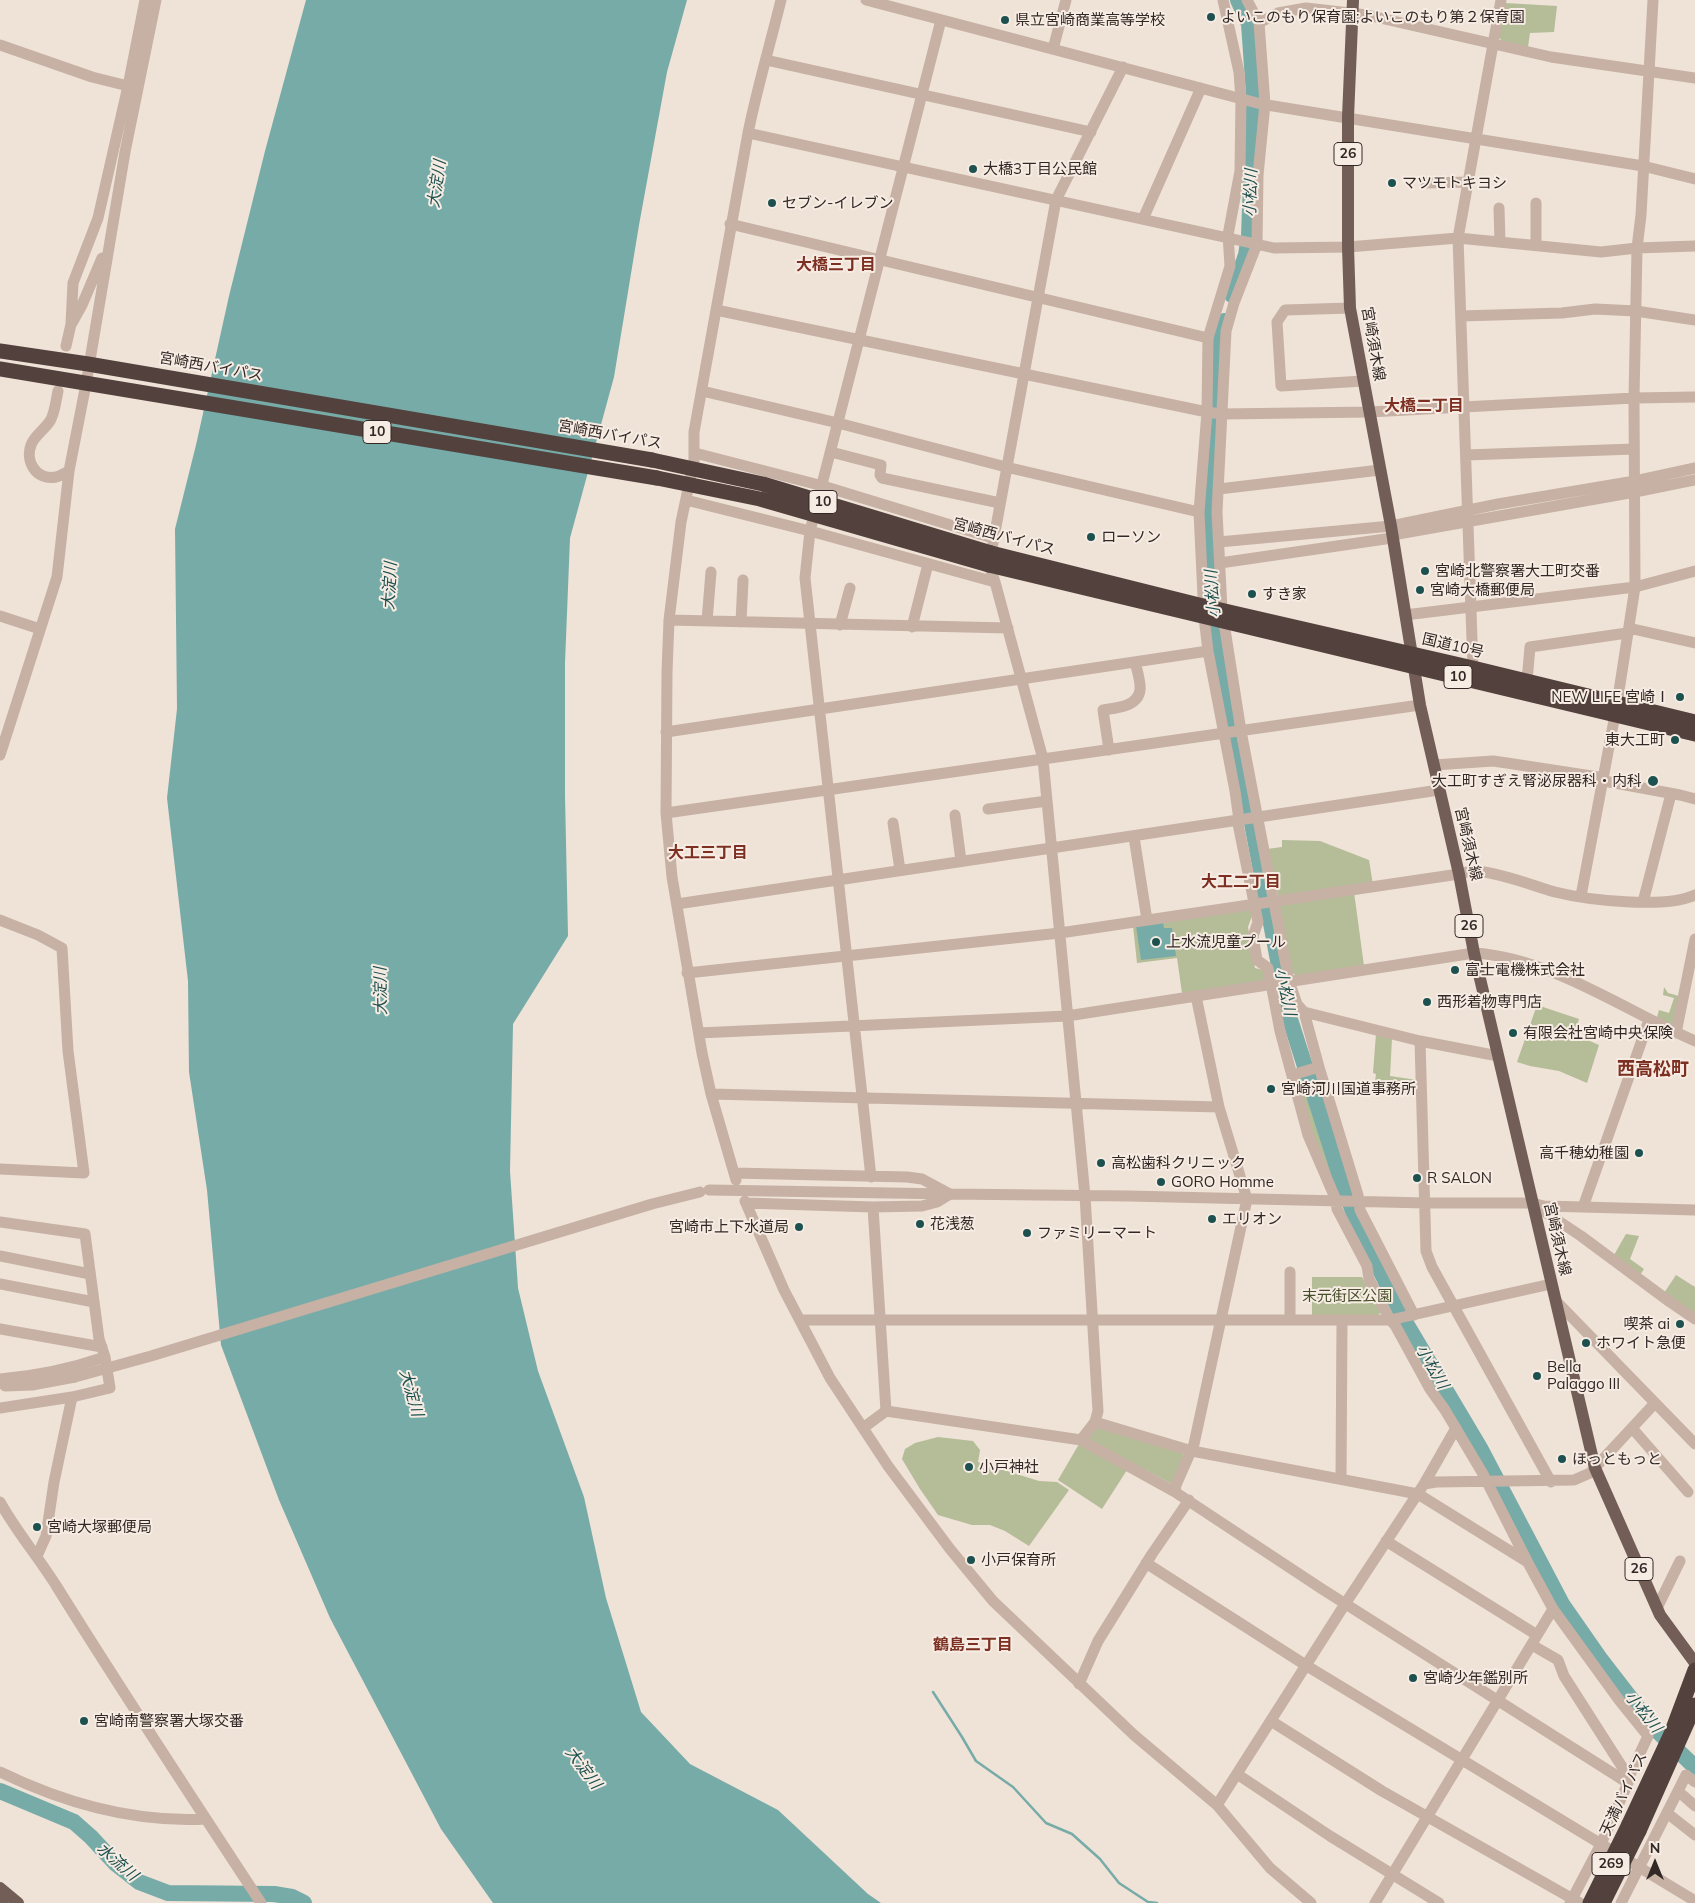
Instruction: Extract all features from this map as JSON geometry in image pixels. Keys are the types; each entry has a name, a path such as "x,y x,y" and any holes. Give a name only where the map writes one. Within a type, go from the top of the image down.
{"highway":[{"name":"宮崎西バイパス","path":"0,351 106,367 661,462 763,484 990,559"},
{"name":"宮崎西バイパス","path":"0,369 676,482 760,499 990,559 1213,614"},
{"name":"国道10号","path":"1213,614 1616,709 1695,722"},
{"name":"国道10号","path":"1412,660 1473,668 1527,681 1695,734"},
{"name":"天満バイパス","path":"1675,1738 1695,1670"},
{"name":"天満バイパス","path":"1603,1903 1668,1753 1695,1705"},
{"name":"天満バイパス","path":"1590,1903 1634,1828"}],"main road":[{"name":"宮崎須木線","path":"1353,0 1348,116 1350,308 1392,532 1420,705 1459,874 1474,953 1595,1468 1660,1615 1695,1663"},
{"path":"0,1888 18,1903"}],"street":[{"path":"66,346 71,324 73,283 98,218 128,86 145,0"},
{"path":"0,755 57,577 70,470 88,364 125,152 156,0"},
{"path":"781,0 766,60 756,90 730,224 694,432 695,453 676,558 669,620 666,813 677,904 710,1094 735,1176 922,1179 950,1194"},
{"path":"866,0 1263,104 1348,116 1644,166 1695,179"},
{"path":"1053,49 1066,0"},
{"path":"1223,0 1244,99 1240,171 1230,266 1208,338 1207,412 1199,512 1213,614 1241,731 1288,981 1298,1004 1304,1012 1360,1210 1414,1315"},
{"path":"1247,0 1258,23 1263,104 1258,175 1257,244 1234,303 1226,330 1217,512 1220,563 1208,651 1239,820 1238,824 1258,922 1253,936 1257,960 1268,968 1280,1031 1308,1134 1336,1200 1337,1209 1367,1266 1368,1279 1430,1389 1456,1428 1487,1481 1527,1562 1553,1609 1619,1700 1648,1736 1574,1902 1382,1792 1271,1721"},
{"path":"1473,668 1458,238 1501,0"},
{"path":"1581,896 1604,781 1635,587 1634,398 1637,248 1644,166 1653,0"},
{"path":"1258,23 1278,13 1306,8 1352,13 1550,57 1695,78"},
{"path":"871,1177 805,578 810,531 941,20"},
{"path":"0,45 92,77 128,86"},
{"path":"766,60 1091,132"},
{"path":"1082,1440 1095,1422 1098,1411 1085,1196 1043,759 990,559 1056,200 1123,67"},
{"path":"1143,219 1201,88"},
{"path":"748,133 1274,248 1348,246 1458,238 1601,252 1637,248 1695,246"},
{"path":"1426,183 1468,182"},
{"path":"1536,203 1536,245"},
{"path":"1499,208 1500,242"},
{"path":"730,224 1208,338"},
{"path":"71,324 82,305 111,236"},
{"path":"1350,308 1285,310 1282,313 1278,322 1280,386 1363,381"},
{"path":"1461,316 1562,313 1595,309 1636,311 1695,320"},
{"path":"716,310 1222,414 1369,412 1634,398 1695,397"},
{"path":"58,391 51,419 32,443 29,453 31,464 36,472 44,476 56,477 70,470"},
{"path":"702,391 838,423 1006,467 1199,512"},
{"path":"1466,456 1634,449"},
{"path":"831,452 881,466 880,475 882,478 1000,503"},
{"path":"695,453 823,486 993,538"},
{"path":"1635,487 1695,468"},
{"path":"1219,489 1380,470"},
{"path":"1220,563 1392,532 1468,516 1635,487 1695,480"},
{"path":"686,500 810,531 995,582"},
{"path":"1218,542 1392,532"},
{"path":"912,627 928,564"},
{"path":"1405,615 1635,587 1695,571"},
{"path":"708,621 710,572"},
{"path":"741,622 743,580"},
{"path":"840,625 850,588"},
{"path":"0,616 40,630"},
{"path":"669,620 1008,628"},
{"path":"1527,681 1530,647 1627,633 1632,629 1695,643"},
{"path":"666,732 1208,651"},
{"path":"1109,750 1103,710 1126,706 1137,696 1140,691 1135,662"},
{"path":"666,813 1420,705"},
{"path":"1434,765 1493,761 1586,774 1598,777 1604,781 1695,799"},
{"path":"677,904 1439,790"},
{"path":"1644,902 1671,794"},
{"path":"988,808 1047,800"},
{"path":"954,815 961,861"},
{"path":"893,823 900,870"},
{"path":"1134,837 1147,920"},
{"path":"688,973 1060,933 1459,874 1475,870 1558,892 1581,896 1644,902 1682,899 1695,895"},
{"path":"0,920 38,935 62,948 68,1051 84,1173 0,1169"},
{"path":"1676,1033 1695,939"},
{"path":"699,1033 1068,1016 1474,953 1495,954 1551,972 1590,988 1650,1020 1695,1041"},
{"path":"1175,1492 1176,1485 1192,1451 1247,1199 1219,1107 1196,996"},
{"path":"1304,1012 1420,1041 1498,1056"},
{"path":"1583,1207 1650,1020"},
{"path":"1420,1041 1426,1251 1432,1267 1551,1482"},
{"path":"1292,1075 1319,1067"},
{"path":"710,1094 1219,1107"},
{"path":"0,1387 32,1385 74,1377 150,1356 652,1204 700,1192 750,1190 1336,1200 1695,1210"},
{"path":"950,1194 937,1202 922,1206 873,1207 746,1202 770,1259 830,1378 862,1428 939,1535 993,1602 1134,1735 1217,1805 1270,1868 1311,1903"},
{"path":"1532,1204 1582,1236 1695,1319"},
{"path":"873,1207 886,1411"},
{"path":"0,1222 86,1234 99,1339 110,1388 72,1398 0,1408"},
{"path":"0,1256 90,1274"},
{"path":"1290,1272 1290,1320"},
{"path":"0,1284 94,1302"},
{"path":"800,1320 1390,1320 1551,1284"},
{"path":"1556,1301 1695,1444"},
{"path":"1341,1479 1342,1320"},
{"path":"0,1329 103,1352"},
{"path":"0,1379 32,1376 76,1367 103,1352"},
{"path":"37,1556 46,1536 54,1482 72,1398"},
{"path":"1421,1489 1436,1482 1551,1482 1574,1480 1595,1468 1655,1404"},
{"path":"862,1428 886,1411 1082,1440 1188,1500 1345,1604 1628,1781"},
{"path":"1095,1422 1192,1451 1341,1479 1421,1489 1527,1562"},
{"path":"1217,1805 1421,1489 1456,1428"},
{"path":"1632,1428 1688,1492"},
{"path":"1079,1684 1098,1641 1188,1500"},
{"path":"0,1502 37,1556 260,1903"},
{"path":"1386,1541 1534,1640 1558,1660 1564,1676 1626,1773 1628,1781"},
{"path":"1657,1608 1680,1561"},
{"path":"1146,1564 1306,1666 1695,1901"},
{"path":"1375,1903 1553,1609"},
{"path":"0,1772 79,1803 116,1813 180,1820 206,1819"},
{"path":"1237,1774 1330,1836 1439,1903"},
{"path":"1621,1903 1686,1775 1695,1782"},
{"path":"1678,1791 1695,1806"},
{"path":"1667,1813 1695,1835"}],"green space":[{"path":"1505,3 1557,6 1554,32 1530,33 1528,47 1502,41 1499,37"},
{"path":"1282,840 1320,841 1369,860 1373,885 1279,898 1267,849 1282,847"},
{"path":"1354,892 1364,966 1296,976 1291,971 1278,907 1281,904"},
{"path":"1251,909 1253,913 1248,927 1255,968 1267,971 1266,980 1182,993 1177,958 1137,963 1133,926"},
{"path":"1664,987 1668,993 1679,996 1673,1028 1657,1017 1659,1010 1669,1013 1674,998 1663,995"},
{"path":"1537,1005 1579,1019 1574,1034 1599,1045 1587,1083 1559,1071 1517,1062"},
{"path":"1376,1034 1392,1038 1390,1076 1417,1080 1417,1095 1374,1090 1376,1074 1373,1073"},
{"path":"1318,1070 1353,1190 1334,1189 1309,1134 1295,1078"},
{"path":"1626,1234 1639,1236 1630,1259 1644,1269 1640,1275 1614,1255"},
{"path":"1676,1275 1695,1287 1695,1314 1664,1293"},
{"name":"末元街区公園","path":"1312,1277 1362,1277 1381,1312 1378,1315 1312,1315"},
{"path":"1096,1426 1182,1452 1184,1457 1172,1484 1090,1440 1089,1438"},
{"path":"938,1437 973,1441 980,1450 978,1462 1039,1481 1057,1482 1069,1490 1029,1546 1005,1531 990,1525 972,1525 938,1515 902,1459 905,1449 915,1443"},
{"path":"1079,1444 1127,1470 1102,1509 1058,1480"}],"water":[{"name":"大淀川","path":"306,0 687,0 667,72 614,377 570,538 565,663 568,936 513,1024 510,1171 518,1288 538,1371 584,1497 606,1598 641,1712 690,1764 778,1810 868,1894 881,1903 493,1903 441,1829 330,1618 279,1500 221,1345 207,1190 189,1072 188,981 167,798 177,709 175,529 229,296 265,151"},
{"name":"上水流児童プール","path":"1163,922 1164,928 1172,928 1176,956 1141,960 1136,926"}],"waterway":[{"name":"小松川","path":"1232,295 1246,255 1249,236 1254,95 1249,24 1238,0"},
{"name":"小松川","path":"1224,321 1217,365 1208,505 1217,639 1288,1013 1340,1176 1358,1225 1407,1325 1480,1448 1562,1604 1601,1660 1652,1726 1695,1767"},
{"path":"933,1692 976,1761 1013,1787 1046,1823 1072,1834 1100,1859 1119,1883 1148,1902 1157,1903"},
{"name":"水流川","path":"0,1791 74,1822 116,1864 139,1882 168,1893 274,1894 292,1897 304,1903"}],"place":[{"name":"よいこのもり保育園;よいこのもり第２保育園","path":"1211,17"},
{"name":"県立宮崎商業高等学校","path":"1005,20"},
{"name":"大橋3丁目公民館","path":"973,169"},
{"name":"マツモトキヨシ","path":"1392,183"},
{"name":"セブン-イレブン","path":"772,203"},
{"name":"ローソン","path":"1091,537"},
{"name":"宮崎北警察署大工町交番","path":"1425,571"},
{"name":"宮崎大橋郵便局","path":"1420,590"},
{"name":"すき家","path":"1252,594"},
{"name":"NEW LIFE 宮崎Ⅰ","path":"1680,697"},
{"name":"東大工町","path":"1675,740"},
{"name":"大工町すぎえ腎泌尿器科・内科","path":"1653,781"},
{"name":"上水流児童プール","path":"1156,942"},
{"name":"富士電機株式会社","path":"1455,970"},
{"name":"西形着物専門店","path":"1427,1002"},
{"name":"有限会社宮崎中央保険","path":"1513,1033"},
{"name":"宮崎河川国道事務所","path":"1271,1089"},
{"name":"高千穂幼稚園","path":"1639,1153"},
{"name":"高松歯科クリニック","path":"1101,1163"},
{"name":"R SALON","path":"1417,1178"},
{"name":"GORO Homme","path":"1161,1182"},
{"name":"エリオン","path":"1212,1219"},
{"name":"花浅葱","path":"920,1224"},
{"name":"宮崎市上下水道局","path":"799,1227"},
{"name":"ファミリーマート","path":"1027,1233"},
{"name":"喫茶 ai","path":"1680,1324"},
{"name":"ホワイト急便","path":"1586,1343"},
{"name":"Bella Palaggo III","path":"1537,1376"},
{"name":"ほっともっと","path":"1562,1459"},
{"name":"小戸神社","path":"969,1467"},
{"name":"宮崎大塚郵便局","path":"37,1527"},
{"name":"小戸保育所","path":"971,1560"},
{"name":"宮崎少年鑑別所","path":"1413,1678"},
{"name":"宮崎南警察署大塚交番","path":"84,1721"}],"district":[{"name":"大橋三丁目","path":"836,265"},
{"name":"大橋二丁目","path":"1424,406"},
{"name":"大工三丁目","path":"708,853"},
{"name":"大工二丁目","path":"1241,882"},
{"name":"西高松町","path":"1653,1070"},
{"name":"鶴島三丁目","path":"973,1645"}]}
